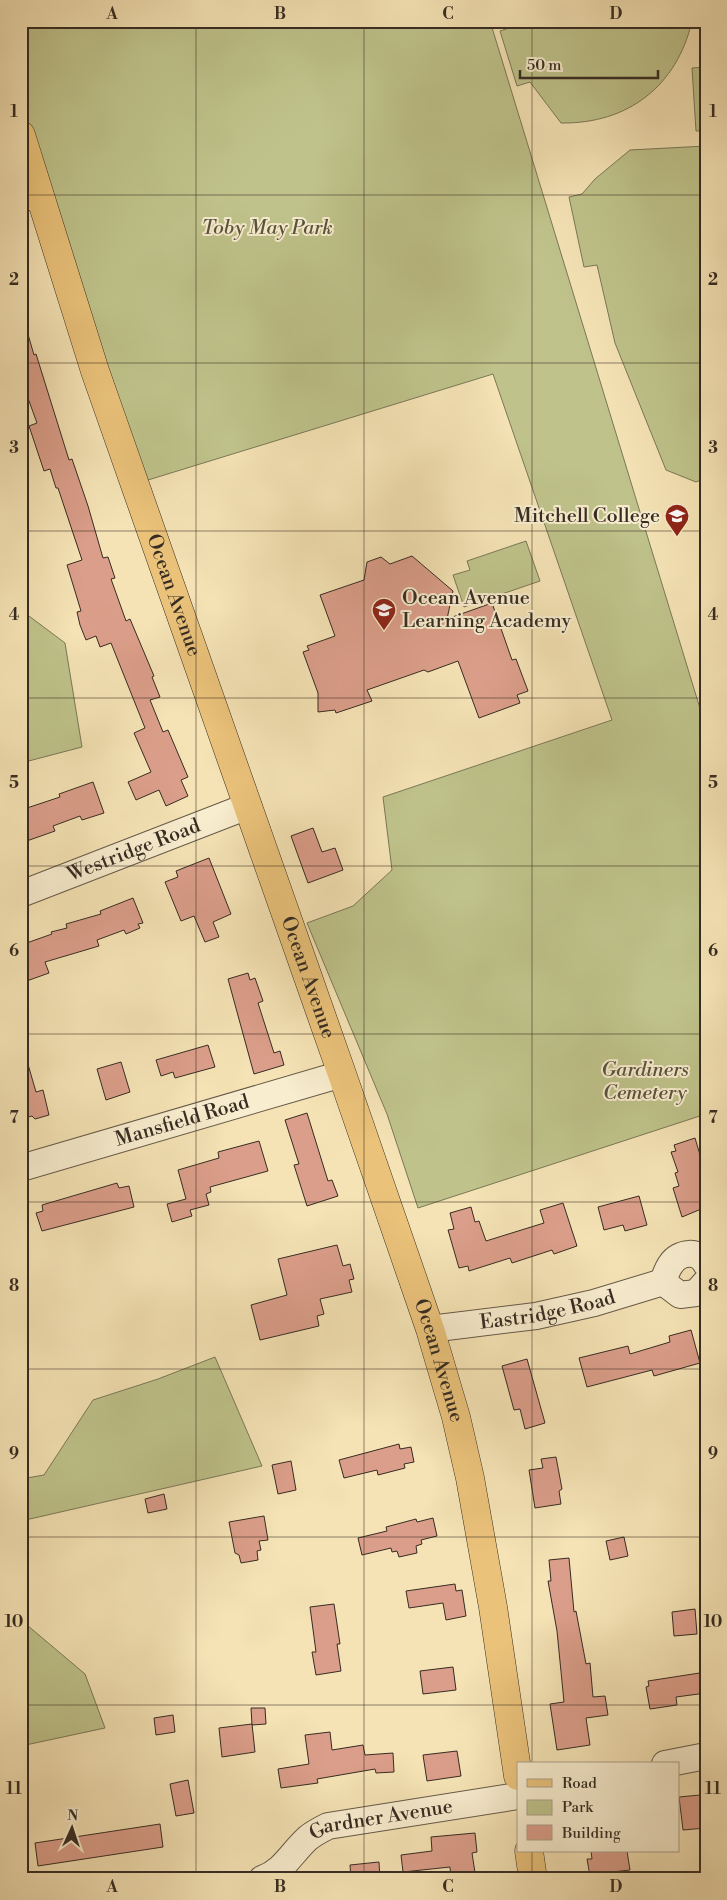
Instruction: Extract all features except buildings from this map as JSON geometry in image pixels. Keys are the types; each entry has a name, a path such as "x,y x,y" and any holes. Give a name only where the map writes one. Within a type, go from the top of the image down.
{"main road":[{"name":"Ocean Avenue","path":"21,134 30,197 95,370 430,1329 456,1417 470,1478 494,1606 517,1769"},
{"path":"529,1852 533,1879"}],"street":[{"name":"Westridge Road","path":"21,894 248,806"},
{"name":"Mansfield Road","path":"21,1168 342,1074"},
{"path":"706,1264 703,1259 692,1253 678,1256 669,1265 663,1282 680,1294 696,1293 706,1282"},
{"name":"Eastridge Road","path":"430,1329 536,1316 594,1303 663,1282"},
{"path":"675,1762 706,1756"},
{"name":"Gardner Avenue","path":"262,1879 272,1875 284,1865 309,1836 328,1826 517,1796"}],"green space":[{"path":"21,21 490,21 706,728 706,1114 418,1208 387,1114 307,923 353,906 392,870 383,797 612,720 493,374 135,484 21,135"},
{"path":"510,21 692,21 685,44 675,64 662,82 646,97 608,117 585,122 561,123 530,82 517,86 500,31 512,27"},
{"path":"703,21 706,21 706,67"},
{"path":"706,67 706,131 696,131 692,68"},
{"path":"706,146 706,478 696,482 666,470 615,343 597,265 584,267 569,197 582,194 595,179 630,150"},
{"path":"526,541 540,581 464,607 453,575 470,570 467,561"},
{"path":"21,610 65,643 82,747 21,763"},
{"path":"215,1357 262,1466 21,1521 21,1479 44,1475 93,1400 158,1379"},
{"path":"21,1620 85,1674 105,1728 21,1746"}],"place":[{"name":"Mitchell College","path":"677,537"},
{"name":"Ocean Avenue Learning Academy","path":"384,631"}],"park label":[{"name":"Toby May Park","path":"267,228"},
{"name":"Gardiners Cemetery","path":"645,1082"}]}
